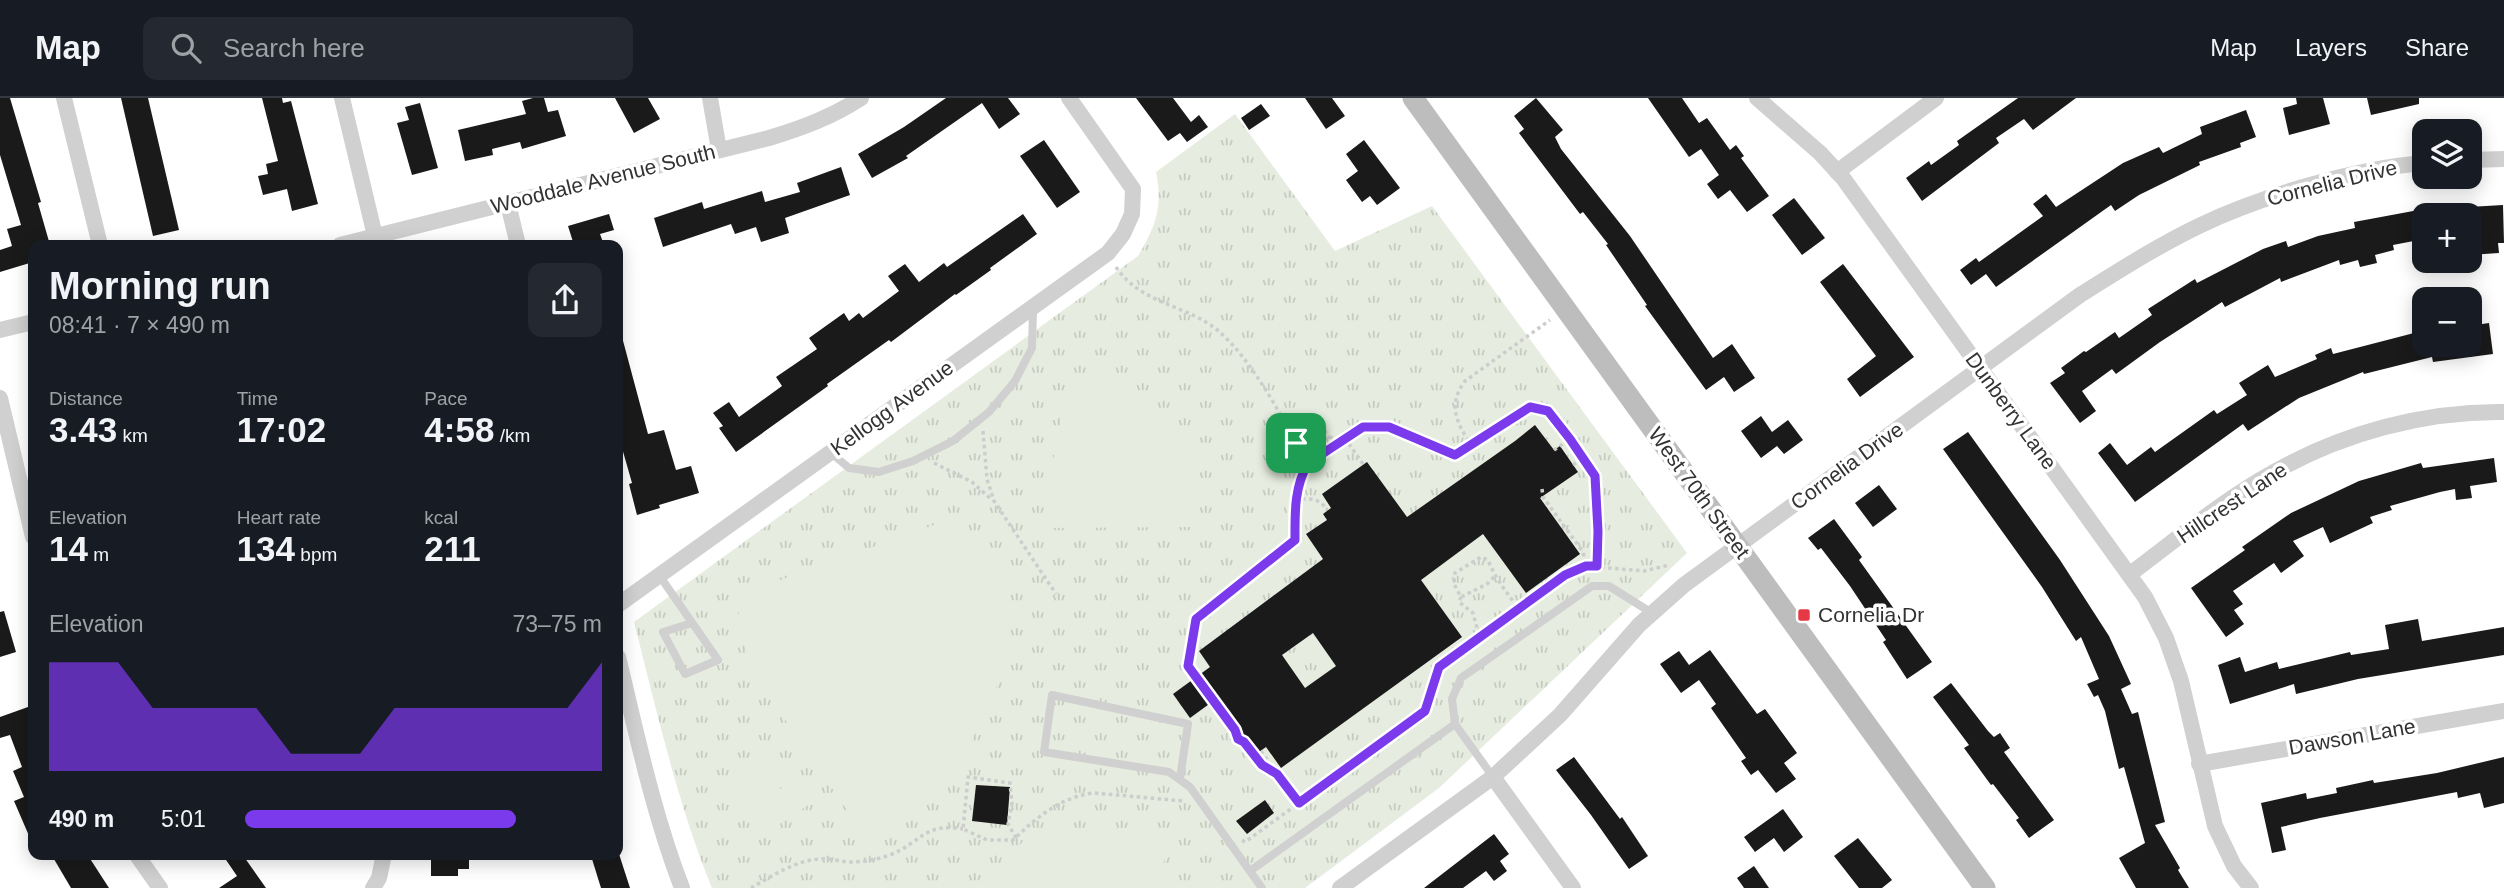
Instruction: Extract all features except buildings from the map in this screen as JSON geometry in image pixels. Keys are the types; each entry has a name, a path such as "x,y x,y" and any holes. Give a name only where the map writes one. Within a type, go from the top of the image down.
{"street":[{"path":"64,98 99,240"},
{"path":"342,98 375,236"},
{"path":"710,98 719,150"},
{"name":"Wooddale Avenue South","path":"359,240 806,127 842,111 861,98"},
{"name":"Kellogg Avenue","path":"623,601 1108,253 1123,234 1132,214 1133,189 1069,98"},
{"name":"West 70th Street","path":"1413,98 1984,888"},
{"name":"Dunberry Lane","path":"1757,98 1820,153 1837,172 2145,597 2166,638 2181,681 2215,826 2234,866 2251,888"},
{"path":"1837,172 1936,98"},
{"path":"2482,160 2504,159"},
{"name":"Cornelia Drive","path":"1340,888 1493,777 1560,715 1585,684 1652,613 1685,585 2080,295 2140,257 2203,224 2269,198 2336,179 2412,164"},
{"path":"508,204 517,240"},
{"path":"0,330 28,323"},
{"path":"0,398 28,516"},
{"name":"Hillcrest Lane","path":"2130,574 2229,501 2274,472 2323,448 2373,430 2424,418 2504,412"},
{"path":"623,677 667,850 682,888"},
{"name":"Dawson Lane","path":"2199,764 2504,711"},
{"path":"1493,777 1573,888"},
{"path":"140,860 160,888"},
{"path":"373,888 379,878 383,860"}],"lane":[{"path":"831,452 849,468 879,472 921,457 953,441 982,418 1015,381 1032,348 1033,307"},
{"path":"659,575 718,660 685,674 663,632 692,623"},
{"path":"1493,777 1454,724 1452,699 1461,678 1592,586 1609,586 1652,613"},
{"path":"1180,778 1188,724 1052,695 1044,752 1169,772 1180,778 1190,787 1262,888"},
{"path":"1250,871 1454,724"}],"path":[{"path":"1108,253 1128,283 1214,328 1231,343 1259,382 1308,463"},
{"path":"1472,446 1459,427 1455,411 1457,392 1465,381 1550,320"},
{"path":"1277,774 1262,765 1244,742 1238,739 1235,730 1188,666 1196,619 1295,540 1295,499 1299,479 1308,463 1363,427 1389,427 1455,455 1530,407 1548,411 1595,476 1597,566"},
{"path":"982,418 987,479 994,501"},
{"path":"1296,443 1321,426 1335,446"},
{"path":"1314,431 1327,451"},
{"path":"1306,437 1319,456"},
{"path":"1345,439 1363,464"},
{"path":"1554,450 1570,439"},
{"path":"921,457 972,482 994,501 1056,594"},
{"path":"1573,465 1583,458"},
{"path":"1542,489 1546,504 1578,548 1586,566"},
{"path":"1295,499 1316,499 1327,510"},
{"path":"1461,597 1454,584 1455,573 1480,557 1488,560 1494,577 1519,609"},
{"path":"751,888 793,865 820,859 873,861 894,853 932,829 945,826 963,829 987,840 1013,840 1048,809 1080,794 1094,793 1191,803 1245,842 1425,711 1439,667 1565,575 1586,566 1644,571 1669,565"},
{"path":"1483,635 1477,628 1473,613 1459,603 1461,597 1487,584 1494,577"},
{"path":"1261,751 1299,803"},
{"path":"963,829 968,777 1010,783 1012,804 1008,824 1016,838"}],"green space":[{"path":"1235,114 1335,251 1432,206 1687,553 1439,788 1305,888 712,888 678,790 634,622 1138,256 1156,216 1159,196 1156,172"},
{"path":"1068,380 1098,381 1127,388 1150,401 1172,422 1189,447 1197,472 1195,527 1041,528"},
{"path":"948,520 984,543 1000,568 1007,608 1003,666 981,724 946,776 903,816 866,838 752,671 736,619 750,591"},
{"path":"774,746 790,771 737,805 721,781"},
{"path":"795,779 811,803 759,838 743,814"},
{"path":"1034,830 1159,835 1168,848 1156,888 1009,888 1008,869 1012,855"}],"place":[{"name":"Cornelia Dr","path":"1804,615"}],"route":[{"path":"1530,407 1548,411 1595,476 1598,531 1597,566 1586,566 1565,575 1439,667 1425,711 1299,803 1277,774 1262,765 1244,742 1238,739 1235,730 1188,666 1196,619 1295,540 1295,501 1299,479 1308,463 1296,443 1306,437 1319,456 1363,427 1389,427 1455,455 1530,407"}]}
